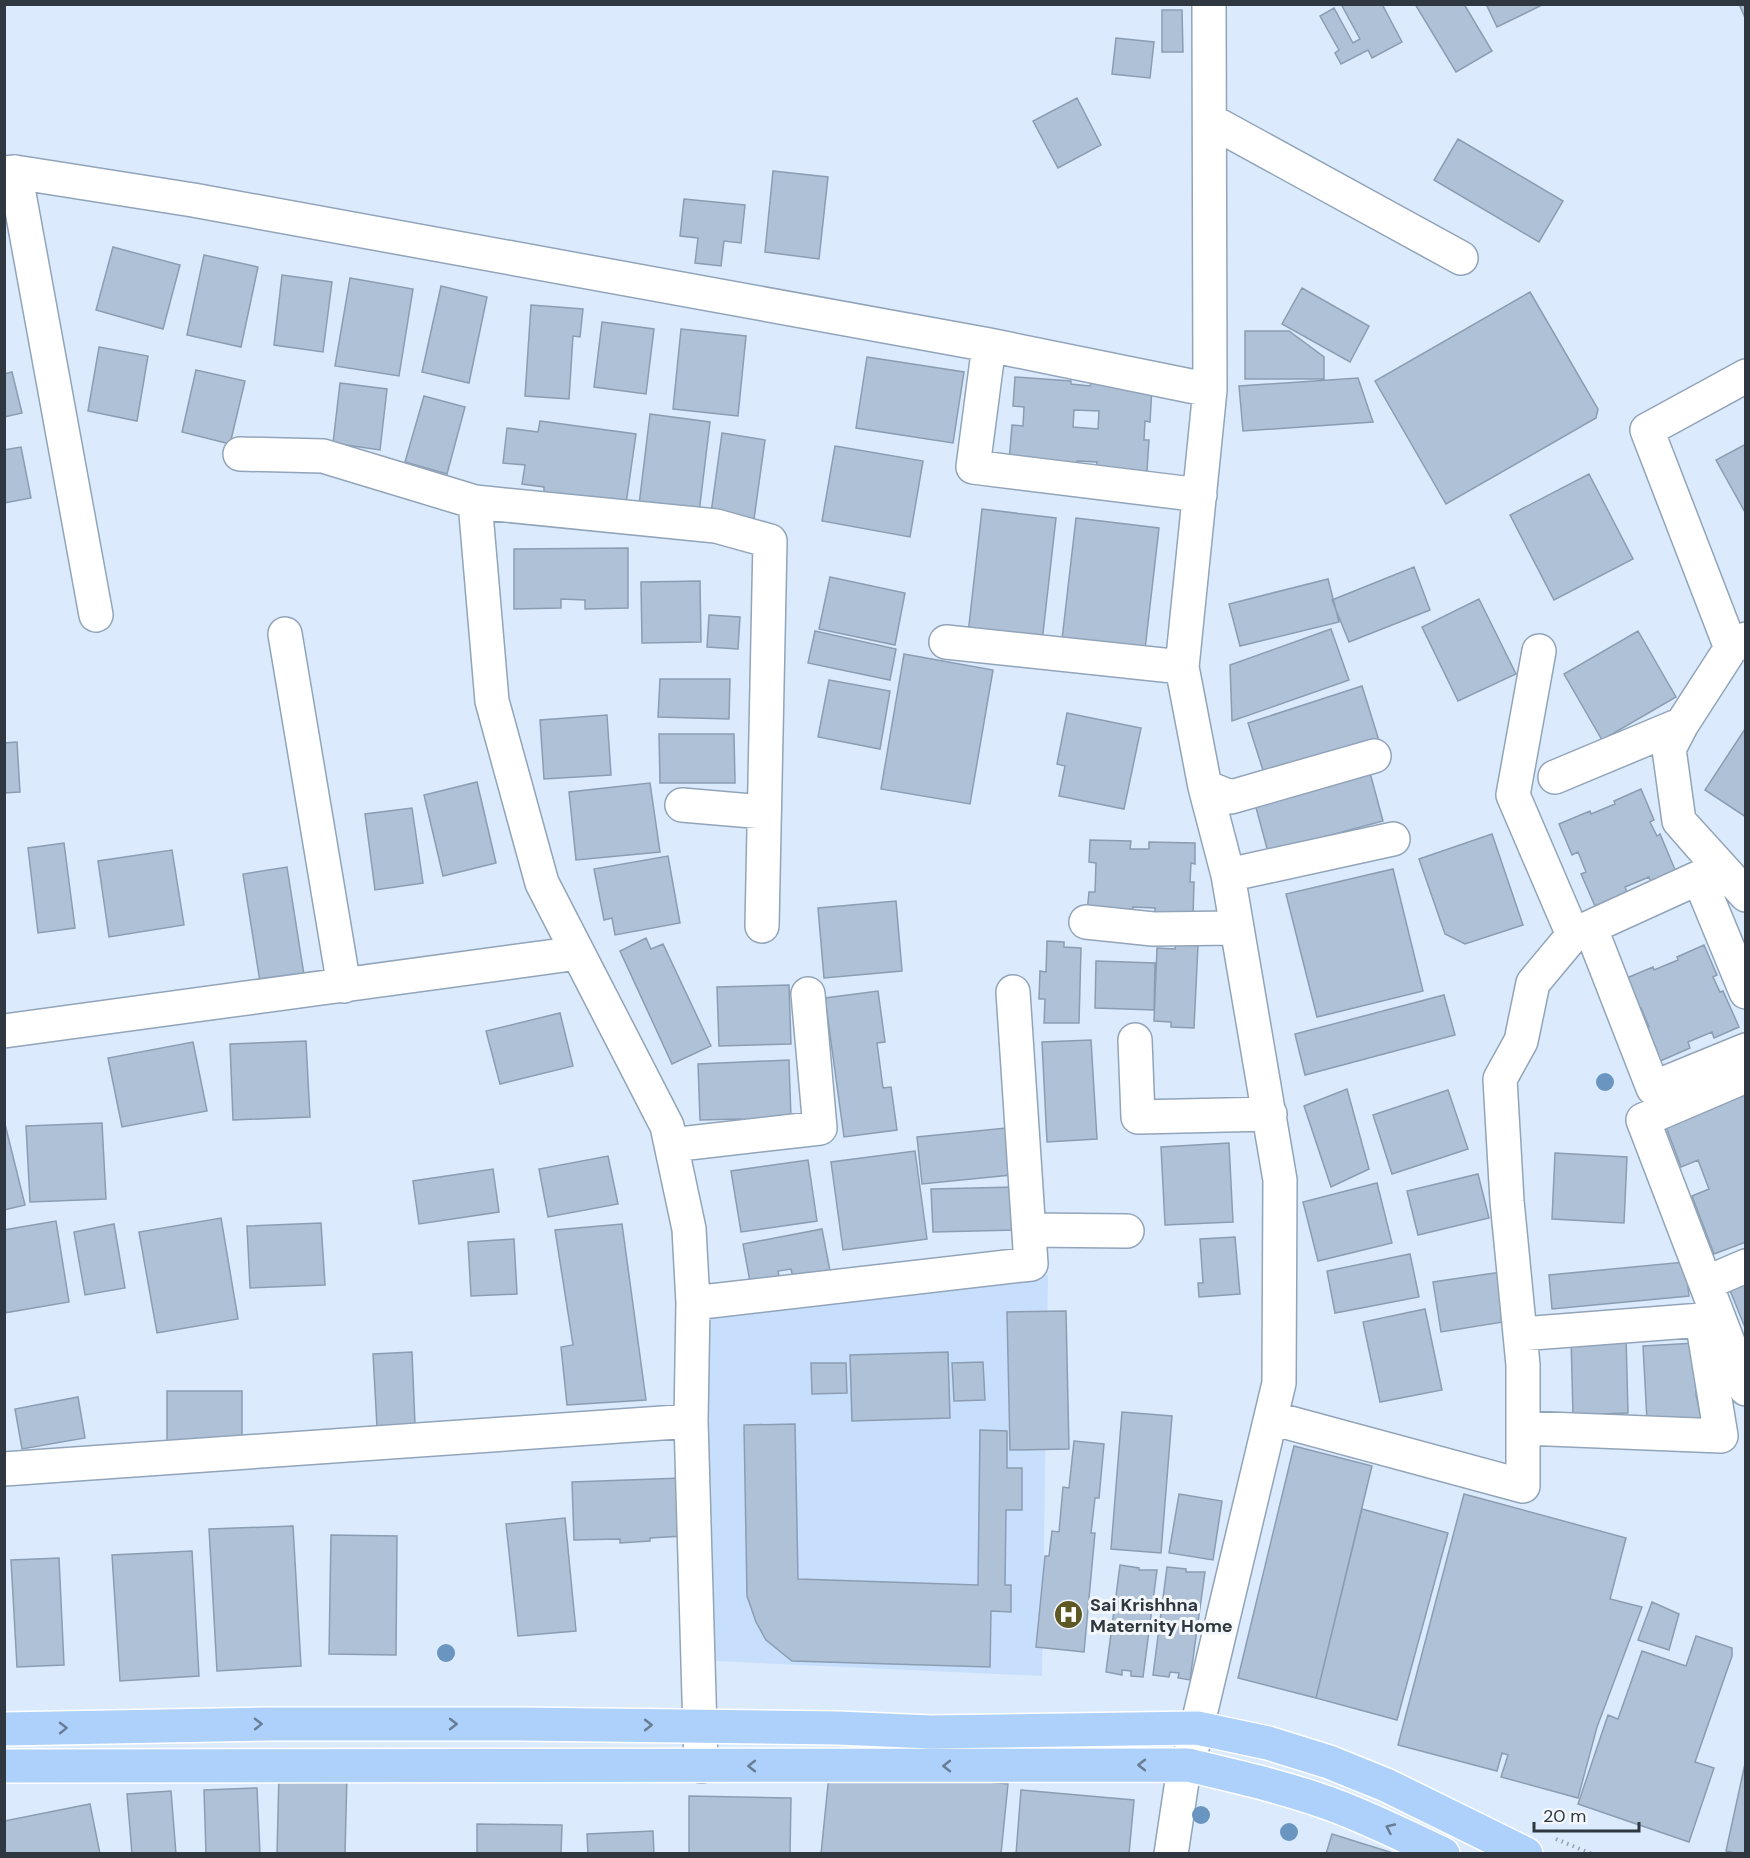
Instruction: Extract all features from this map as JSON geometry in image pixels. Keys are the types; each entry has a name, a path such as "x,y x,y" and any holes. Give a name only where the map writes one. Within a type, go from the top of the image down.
{"main road":[{"path":"4,1729 293,1724 700,1725 931,1732 1197,1728 1268,1743 1329,1762 1386,1785 1526,1854"},
{"path":"4,1766 1188,1765 1279,1787 1325,1802 1374,1821 1443,1854"}],"street":[{"path":"1171,1854 1182,1781 1188,1765 1279,1383 1280,1180 1235,928 1228,875 1205,787 1182,667 1210,390 1211,121 1219,9"},
{"path":"1211,121 1461,258"},
{"path":"96,615 10,172 192,200 988,345 1210,390"},
{"path":"988,345 973,467 1200,495"},
{"path":"1270,1418 1522,1486 1523,1365 1507,1201 1500,1079 1521,1041 1533,983 1582,932 1720,868 1679,821 1669,749 1682,724 1738,644 1647,430 1746,376"},
{"path":"240,454 323,456 475,502 716,526 770,541 762,926"},
{"path":"475,502 492,701 542,883 667,1126 689,1229 693,1303 691,1421 701,1766"},
{"path":"285,634 344,986"},
{"path":"946,642 1182,667"},
{"path":"1539,651 1513,795 1582,932 1653,1088 1746,1050"},
{"path":"1555,777 1682,724"},
{"path":"1205,787 1231,797 1374,756"},
{"path":"682,805 764,812"},
{"path":"1679,821 1746,895"},
{"path":"1228,875 1393,839"},
{"path":"1699,878 1746,992"},
{"path":"1086,922 1154,929 1235,928"},
{"path":"4,1031 578,953"},
{"path":"693,1303 1031,1264 1013,992"},
{"path":"671,1145 820,1128 808,994"},
{"path":"1135,1040 1138,1117 1270,1114"},
{"path":"1746,1076 1643,1120 1746,1389"},
{"path":"1029,1230 1127,1231"},
{"path":"1706,1283 1746,1266"},
{"path":"1520,1334 1702,1320 1721,1436 1523,1428"},
{"path":"4,1469 691,1421"}],"shaded area":[{"path":"1048,1275 1042,1676 715,1661 699,1308"}],"building":[{"path":"1341,4 1382,4 1402,42 1372,58 1368,50 1341,64 1335,53 1339,50 1320,16 1334,8 1353,43 1360,39"},
{"path":"1415,4 1464,4 1492,51 1456,72"},
{"path":"1486,4 1542,4 1542,5 1497,27"},
{"path":"1739,4 1746,4 1746,20"},
{"path":"1162,10 1182,10 1183,52 1162,52"},
{"path":"1116,38 1154,42 1150,78 1112,74"},
{"path":"1077,98 1101,145 1058,168 1033,121"},
{"path":"1458,139 1563,201 1539,242 1434,180"},
{"path":"773,171 828,177 819,259 765,252"},
{"path":"684,199 745,205 741,243 724,241 721,266 695,263 698,238 680,236"},
{"path":"113,247 180,265 163,329 96,310"},
{"path":"204,255 258,267 241,347 187,335"},
{"path":"282,275 332,282 323,352 274,345"},
{"path":"350,278 413,289 399,376 335,366"},
{"path":"441,286 487,297 469,383 422,372"},
{"path":"1302,288 1369,326 1350,362 1282,324"},
{"path":"1530,292 1598,409 1596,418 1446,504 1375,381"},
{"path":"531,305 583,309 580,337 573,336 569,399 525,396"},
{"path":"602,322 654,329 646,394 594,387"},
{"path":"681,329 746,336 738,416 673,409"},
{"path":"1245,331 1289,331 1324,357 1324,379 1245,379"},
{"path":"99,347 148,356 137,421 88,411"},
{"path":"867,357 964,372 953,443 856,428"},
{"path":"196,370 245,381 230,444 182,432"},
{"path":"12,372 22,413 4,417 4,374"},
{"path":"1015,377 1071,381 1071,384 1090,386 1091,382 1152,387 1150,422 1145,421 1144,440 1149,440 1147,471 1096,468 1097,462 1077,461 1077,466 1009,462 1012,425 1023,426 1024,407 1013,406","holes":["1074,410 1099,411 1098,429 1073,427"]},
{"path":"1358,378 1373,422 1243,431 1239,386"},
{"path":"340,383 387,389 380,450 333,443"},
{"path":"424,396 465,407 447,474 405,462"},
{"path":"650,414 710,422 699,513 639,505"},
{"path":"540,421 636,434 626,504 544,493 544,487 522,484 525,465 503,463 507,428 538,432"},
{"path":"722,433 765,440 754,519 711,513"},
{"path":"1746,444 1746,514 1716,460"},
{"path":"835,446 923,461 910,537 822,521"},
{"path":"21,447 31,498 4,503 4,450"},
{"path":"1589,474 1633,559 1554,600 1510,515"},
{"path":"982,509 1056,518 1042,642 968,634"},
{"path":"1076,518 1159,528 1144,658 1061,648"},
{"path":"628,548 628,608 585,609 585,600 561,599 561,608 514,609 514,549"},
{"path":"1414,567 1430,610 1349,642 1332,600"},
{"path":"830,577 905,593 895,645 819,629"},
{"path":"1328,579 1339,622 1240,646 1229,604"},
{"path":"700,581 701,642 642,643 641,582"},
{"path":"1479,599 1516,674 1458,701 1422,627"},
{"path":"709,615 740,617 738,649 707,647"},
{"path":"1331,629 1349,680 1232,721 1230,665"},
{"path":"815,631 896,649 890,680 808,663"},
{"path":"1638,631 1676,697 1602,740 1564,674"},
{"path":"904,654 993,670 970,804 881,789"},
{"path":"660,679 730,679 729,719 658,717"},
{"path":"829,680 890,691 880,749 818,737"},
{"path":"1362,686 1381,747 1267,783 1248,723"},
{"path":"1067,713 1141,728 1124,809 1059,796 1065,766 1057,764"},
{"path":"607,715 611,775 544,779 540,720"},
{"path":"1746,730 1746,817 1705,790"},
{"path":"659,734 734,734 735,783 660,783"},
{"path":"17,742 20,792 4,793 4,743"},
{"path":"1369,769 1383,821 1268,852 1254,800"},
{"path":"477,782 496,863 443,876 424,795"},
{"path":"650,783 660,852 576,860 569,792"},
{"path":"1641,789 1654,820 1650,822 1657,836 1660,834 1676,872 1651,882 1649,877 1625,887 1627,892 1595,906 1581,874 1586,872 1578,852 1572,855 1559,824 1590,811 1591,814 1615,804 1614,801"},
{"path":"412,808 423,883 375,890 365,814"},
{"path":"1492,834 1523,925 1465,944 1445,934 1419,859"},
{"path":"1090,840 1131,841 1130,849 1149,849 1149,842 1195,843 1195,864 1191,863 1190,882 1194,882 1193,917 1155,917 1155,908 1133,907 1132,916 1086,922 1089,892 1095,892 1096,863 1089,862"},
{"path":"64,843 75,928 38,933 28,848"},
{"path":"172,850 184,925 109,937 98,861"},
{"path":"668,856 680,923 615,935 612,918 604,920 594,869"},
{"path":"287,867 304,975 260,982 243,874"},
{"path":"1393,869 1423,991 1317,1017 1286,894"},
{"path":"896,901 902,971 824,978 818,908"},
{"path":"646,938 651,949 663,944 711,1046 672,1064 620,951"},
{"path":"1047,941 1064,942 1064,947 1081,948 1079,1023 1044,1023 1045,999 1039,999 1040,971 1046,972"},
{"path":"1176,943 1198,945 1194,1028 1171,1027 1171,1022 1154,1021 1157,948 1175,949"},
{"path":"1704,945 1717,975 1713,977 1720,992 1723,991 1739,1027 1714,1038 1712,1032 1688,1042 1690,1048 1658,1062 1644,1030 1649,1027 1641,1008 1635,1010 1622,980 1653,967 1654,970 1678,960 1677,957"},
{"path":"1096,961 1155,963 1154,1010 1095,1008"},
{"path":"789,985 791,1044 719,1046 717,987"},
{"path":"878,991 885,1042 877,1043 883,1088 891,1087 897,1130 844,1137 825,998"},
{"path":"1444,995 1455,1035 1305,1075 1295,1034"},
{"path":"560,1013 573,1066 500,1084 486,1031"},
{"path":"1091,1040 1097,1139 1047,1142 1042,1042"},
{"path":"306,1041 310,1117 233,1120 230,1044"},
{"path":"193,1042 207,1111 122,1127 108,1058"},
{"path":"789,1060 791,1118 741,1124 741,1119 700,1120 698,1064"},
{"path":"1746,1087 1746,1242 1714,1254 1692,1196 1709,1189 1698,1160 1681,1167 1663,1119"},
{"path":"1347,1089 1369,1169 1331,1187 1304,1106"},
{"path":"1448,1090 1468,1149 1392,1174 1373,1115"},
{"path":"4,1120 25,1205 4,1210"},
{"path":"102,1123 106,1199 30,1202 26,1126"},
{"path":"1006,1128 1011,1175 922,1184 917,1137"},
{"path":"1229,1143 1233,1222 1165,1225 1161,1147"},
{"path":"915,1151 927,1239 843,1250 831,1162"},
{"path":"1555,1153 1627,1157 1624,1223 1552,1219"},
{"path":"608,1156 618,1204 548,1217 539,1169"},
{"path":"808,1160 817,1221 741,1232 731,1171"},
{"path":"493,1169 499,1212 419,1224 413,1181"},
{"path":"1478,1174 1489,1218 1418,1235 1407,1191"},
{"path":"1377,1183 1392,1243 1318,1261 1303,1202"},
{"path":"1016,1187 1017,1230 933,1232 931,1189"},
{"path":"221,1218 238,1319 157,1333 139,1232"},
{"path":"56,1221 69,1302 4,1313 4,1230"},
{"path":"321,1223 325,1285 250,1288 247,1226"},
{"path":"114,1224 125,1288 85,1295 74,1232"},
{"path":"622,1224 646,1400 567,1405 561,1347 573,1345 555,1230"},
{"path":"822,1229 830,1271 793,1278 791,1269 778,1271 780,1281 751,1287 743,1244"},
{"path":"1235,1237 1240,1294 1199,1297 1198,1283 1203,1283 1200,1239"},
{"path":"514,1239 517,1294 471,1296 468,1242"},
{"path":"1410,1254 1419,1297 1335,1313 1327,1271"},
{"path":"1685,1262 1689,1296 1552,1309 1549,1275"},
{"path":"1508,1271 1516,1320 1441,1332 1433,1282"},
{"path":"1746,1282 1746,1330 1729,1288"},
{"path":"1425,1309 1442,1390 1380,1402 1363,1322"},
{"path":"1066,1311 1069,1449 1010,1450 1007,1312"},
{"path":"1626,1336 1628,1413 1573,1415 1571,1337"},
{"path":"1696,1343 1696,1395 1701,1418 1647,1421 1643,1346"},
{"path":"412,1352 415,1425 377,1427 373,1354"},
{"path":"948,1352 950,1418 852,1421 850,1355"},
{"path":"983,1362 985,1400 954,1401 952,1363"},
{"path":"811,1363 846,1363 847,1393 812,1394"},
{"path":"167,1391 242,1391 242,1445 167,1445"},
{"path":"78,1397 85,1438 22,1449 15,1409"},
{"path":"1122,1412 1172,1416 1161,1553 1111,1549"},
{"path":"795,1424 798,1579 978,1585 980,1430 1007,1431 1007,1468 1022,1468 1022,1510 1006,1510 1005,1585 1011,1585 1011,1612 991,1611 990,1667 792,1661 766,1640 756,1622 747,1596 744,1425"},
{"path":"1074,1441 1104,1444 1099,1498 1095,1498 1091,1533 1095,1533 1084,1652 1036,1647 1045,1556 1049,1556 1052,1531 1059,1532 1063,1487 1069,1488"},
{"path":"1294,1446 1372,1466 1316,1698 1238,1678"},
{"path":"682,1478 684,1536 620,1543 620,1539 574,1540 572,1482"},
{"path":"1179,1494 1222,1501 1213,1560 1169,1553"},
{"path":"1464,1494 1626,1538 1610,1599 1642,1607 1597,1727 1578,1798 1501,1777 1508,1755 1502,1753 1497,1771 1398,1745"},
{"path":"1362,1509 1448,1533 1397,1720 1316,1698"},
{"path":"565,1518 576,1631 518,1636 506,1524"},
{"path":"293,1526 301,1666 217,1671 209,1529"},
{"path":"331,1535 397,1536 396,1655 329,1654"},
{"path":"192,1551 199,1676 120,1681 112,1555"},
{"path":"59,1558 64,1665 17,1667 11,1560"},
{"path":"1120,1565 1139,1568 1139,1570 1157,1570 1143,1677 1131,1676 1131,1671 1122,1670 1122,1675 1106,1672"},
{"path":"1167,1567 1186,1569 1186,1572 1205,1572 1190,1680 1178,1678 1179,1673 1170,1672 1169,1677 1153,1675"},
{"path":"1652,1602 1679,1614 1669,1650 1638,1640"},
{"path":"1696,1636 1732,1648 1732,1656 1695,1762 1714,1768 1689,1842 1578,1804 1608,1715 1618,1719 1642,1651 1686,1666"},
{"path":"1746,1759 1746,1854 1739,1854 1726,1851"},
{"path":"830,1765 1008,1784 1001,1854 821,1854"},
{"path":"279,1772 347,1774 345,1854 277,1854"},
{"path":"257,1788 260,1854 206,1854 204,1790"},
{"path":"1021,1790 1134,1800 1129,1854 1016,1854"},
{"path":"171,1791 176,1854 132,1854 127,1794"},
{"path":"689,1796 791,1798 790,1854 689,1854"},
{"path":"90,1804 100,1854 4,1854 4,1821"},
{"path":"477,1824 562,1825 561,1854 477,1854"},
{"path":"653,1831 654,1854 588,1854 587,1834"},
{"path":"1332,1834 1396,1854 1326,1854"}],"place":[{"name":"Sai Krishhna Maternity Home","path":"1069,1615"}]}
